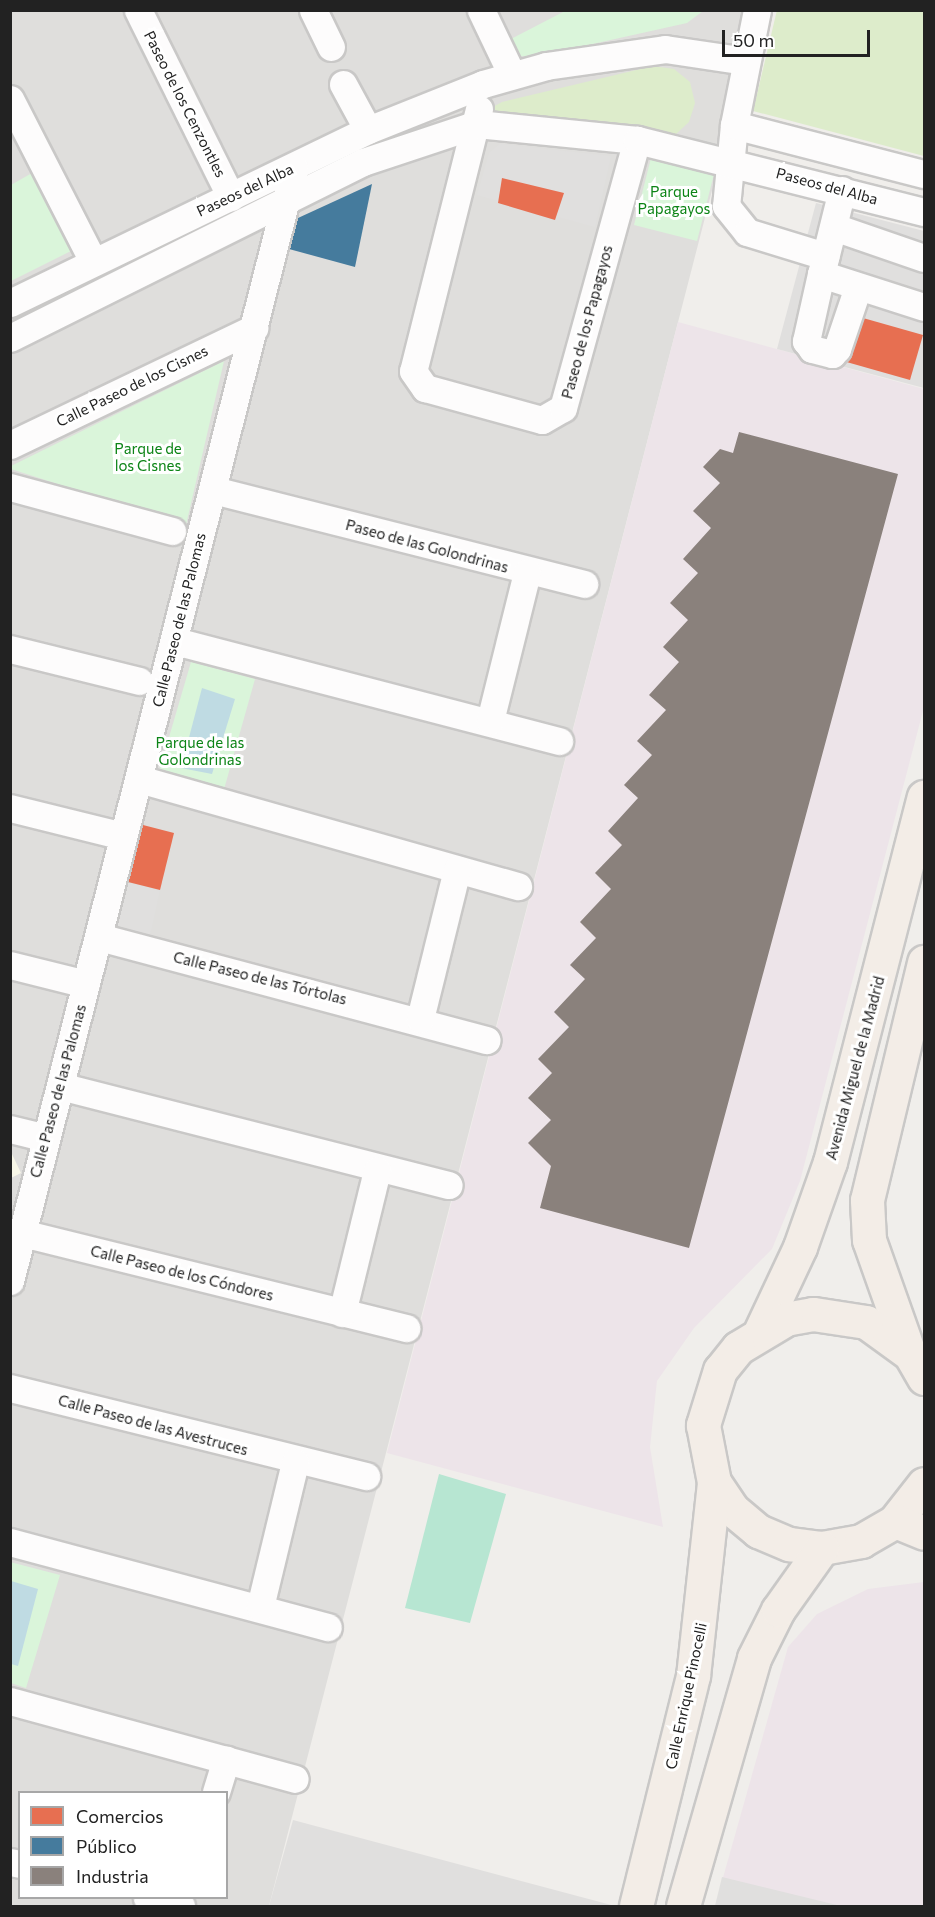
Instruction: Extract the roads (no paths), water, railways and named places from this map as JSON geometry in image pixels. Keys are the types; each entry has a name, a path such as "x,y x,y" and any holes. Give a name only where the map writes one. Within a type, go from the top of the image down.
{"main road":[{"name":"Avenida Miguel de la Madrid","path":"761,1330 800,1247 830,1162 924,797"},
{"path":"917,1366 869,1240 867,1200 924,962"},
{"path":"917,1366 882,1331 840,1315 786,1319 761,1330 732,1355 708,1397 704,1435 714,1482 732,1510 758,1531 789,1544 822,1548 861,1541 910,1527 924,1484"},
{"name":"Calle Enrique Pinocelli","path":"636,1906 693,1676 714,1482"},
{"path":"683,1906 753,1658 778,1610 822,1548"}],"street":[{"name":"Paseo de los Cenzontles","path":"138,10 231,197"},
{"path":"313,10 331,47"},
{"path":"481,10 512,75"},
{"path":"757,10 745,61 729,160 726,206 734,222 747,232 823,265 858,287 924,307"},
{"name":"Paseos del Alba","path":"10,303 93,261 294,168 368,130 483,84 512,75 665,49 745,61"},
{"path":"343,84 368,130"},
{"path":"477,124 483,84"},
{"path":"10,99 93,261"},
{"name":"Paseos del Alba","path":"10,338 399,147 477,124 637,140 729,160 924,212"},
{"name":"Paseo de los Papagayos","path":"477,124 413,370 424,388 542,420 563,408 637,140"},
{"path":"734,124 924,174"},
{"name":"Calle Paseo de las Palomas","path":"10,1281 294,168"},
{"path":"842,190 806,341 812,349 832,354 837,349 858,287"},
{"path":"834,227 924,258"},
{"name":"Calle Paseo de los Cisnes","path":"10,445 254,328"},
{"path":"10,487 172,531"},
{"name":"Paseo de las Golondrinas","path":"213,490 527,573 490,721"},
{"path":"527,573 584,584"},
{"path":"175,641 490,721 559,741"},
{"path":"10,649 139,681"},
{"path":"139,779 518,886"},
{"path":"10,808 123,836"},
{"path":"420,1019 457,869"},
{"name":"Calle Paseo de las Tórtolas","path":"99,938 420,1019 488,1040"},
{"path":"10,965 86,984"},
{"path":"60,1086 378,1170 449,1185"},
{"path":"10,1129 45,1138"},
{"path":"342,1312 378,1170"},
{"name":"Calle Paseo de los Cóndores","path":"22,1233 406,1328"},
{"name":"Calle Paseo de las Avestruces","path":"10,1388 295,1462 366,1476"},
{"path":"260,1607 295,1462"},
{"path":"10,1542 328,1627"},
{"path":"10,1701 295,1779"},
{"path":"216,1791 226,1760"},
{"path":"151,1899 182,1906"}],"water":[{"path":"202,688 235,699 212,774 181,768"},
{"path":"11,1581 38,1589 18,1666 11,1664"}],"park label":[{"name":"Parque Papagayos","path":"674,200"},
{"name":"Parque de los Cisnes","path":"148,456"},
{"name":"Parque de las Golondrinas","path":"200,750"}]}
